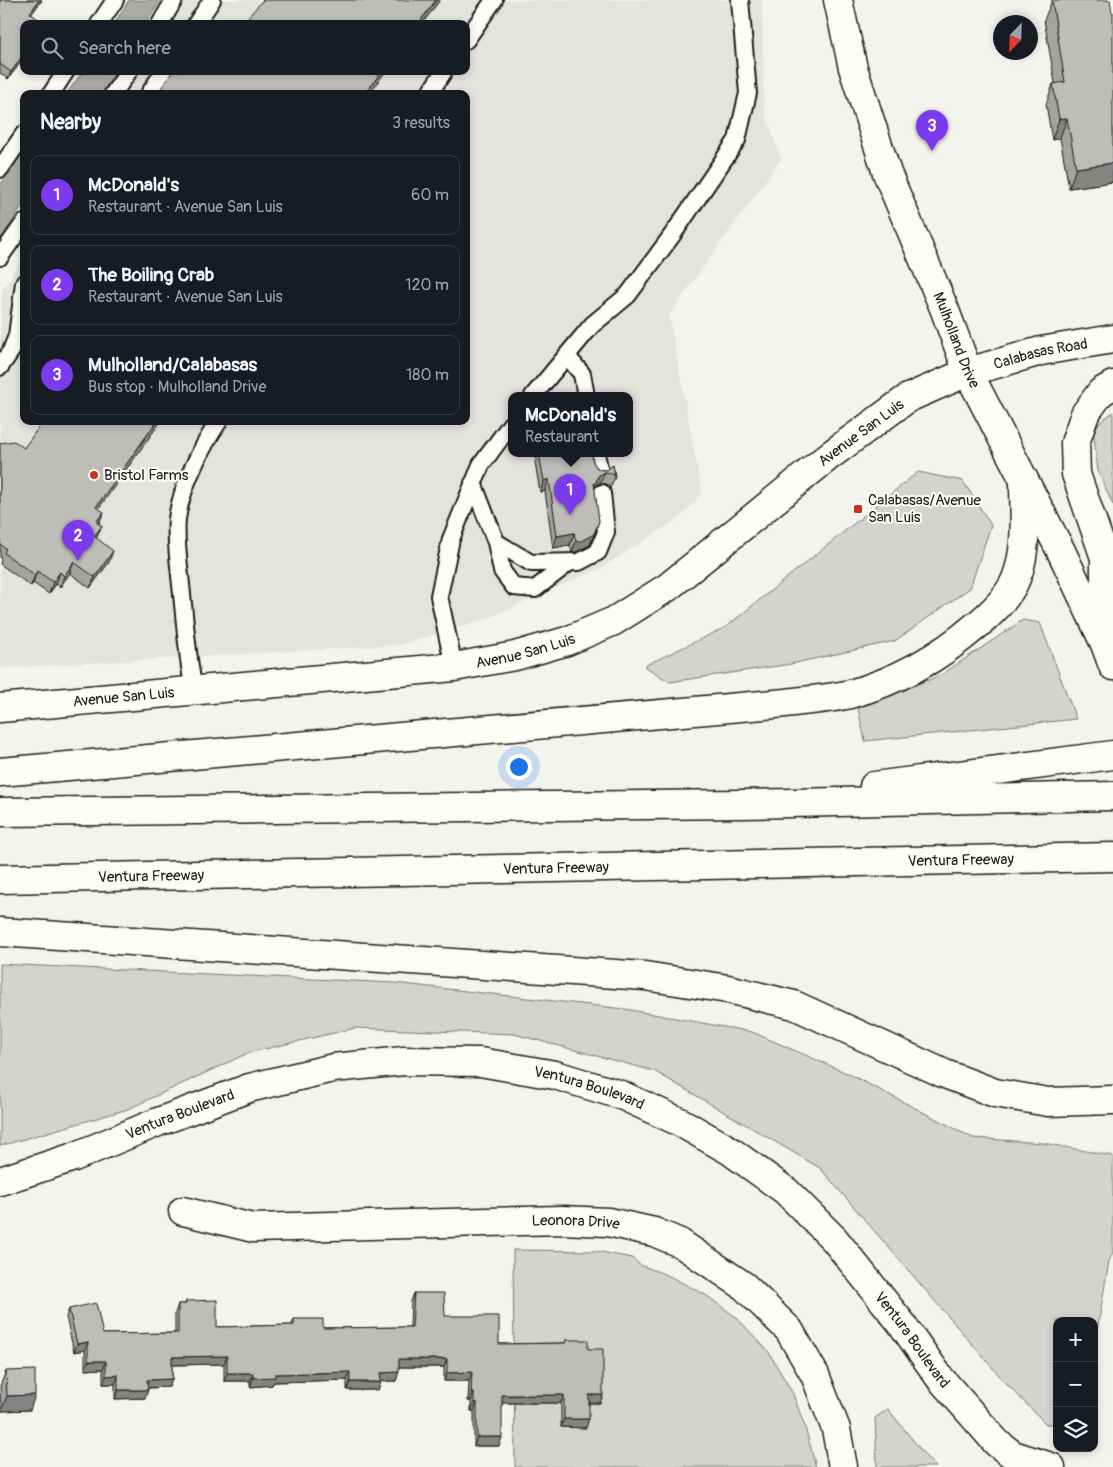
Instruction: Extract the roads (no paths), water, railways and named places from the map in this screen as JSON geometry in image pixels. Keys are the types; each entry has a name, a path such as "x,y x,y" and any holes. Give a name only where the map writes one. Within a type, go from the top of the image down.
{"main road":[{"name":"Mulholland Drive","path":"838,0 853,68 887,173 944,308 968,372 1061,551 1109,655"},
{"name":"Calabasas Road","path":"968,372 1041,351 1113,339"},
{"name":"Avenue San Luis","path":"0,708 454,667 515,656 558,644 614,622 668,587 828,456 908,398 968,372"},
{"path":"1109,655 1105,558 1076,474 1075,442 1085,414 1101,392 1113,385"},
{"path":"0,772 766,705 850,694 902,676 934,658 991,614 1010,591 1018,575 1021,560 1024,533 1024,480"},
{"path":"742,804 1113,755"},
{"path":"0,812 742,804 1113,796"},
{"name":"Ventura Freeway","path":"0,879 1113,857"},
{"path":"0,932 645,976 728,989 794,1004 945,1074 995,1093 1048,1102 1113,1100"},
{"name":"Ventura Boulevard","path":"0,1181 74,1157 158,1122 249,1088 333,1068 404,1061 480,1062 555,1074 621,1095 680,1122 729,1150 786,1191 834,1240 902,1324 940,1378 997,1443 1013,1455 1051,1467"},
{"name":"Leonora Drive","path":"183,1212 253,1228 561,1220 608,1222 654,1232 680,1244 744,1286 789,1330 815,1375 826,1402 836,1429 843,1467"}],"lane":[{"path":"102,20 115,0"},
{"path":"162,20 174,0"},
{"path":"199,20 212,0"},
{"path":"470,34 494,0"},
{"path":"536,392 592,325 628,294 673,234 737,140 748,93 740,0"},
{"path":"54,90 63,75"},
{"path":"116,90 126,75"},
{"path":"152,90 161,75"},
{"path":"432,90 441,75"},
{"path":"0,168 20,140"},
{"path":"0,257 20,229"},
{"path":"0,367 11,351 16,336 20,310"},
{"path":"567,356 582,374 585,392"},
{"path":"194,691 189,664 177,521 181,498 196,464 217,425"},
{"path":"454,667 439,596 451,539 481,465 508,428"},
{"path":"597,457 600,472"},
{"path":"473,483 496,542 502,571 514,587 535,589 570,562"},
{"path":"496,542 531,563 578,562 598,552 606,532 602,493"}],"place":[{"name":"Mulholland/Calabasas","path":"932,151"},
{"name":"Bristol Farms","path":"94,475"},
{"name":"Calabasas/Avenue San Luis","path":"858,509"},
{"name":"McDonald's","path":"570,515"},
{"name":"The Boiling Crab","path":"78,561"}]}
